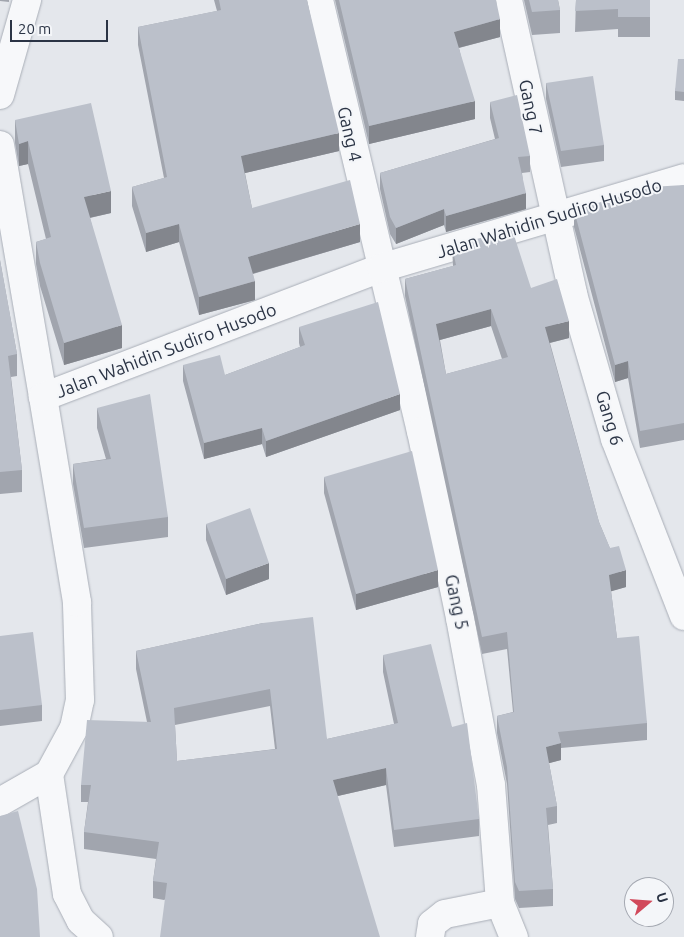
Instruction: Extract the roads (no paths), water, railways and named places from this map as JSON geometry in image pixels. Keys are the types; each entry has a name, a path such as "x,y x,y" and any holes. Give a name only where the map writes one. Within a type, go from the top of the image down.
{"street":[{"path":"0,95 27,0"},
{"name":"Gang 4","path":"319,0 381,268"},
{"name":"Gang 7","path":"508,0 554,214"},
{"path":"0,145 43,396"},
{"name":"Jalan Wahidin Sudiro Husodo","path":"49,774 74,728 81,668 77,602 43,396 381,268 554,214 684,178"},
{"name":"Gang 6","path":"554,214 615,440 684,616"},
{"name":"Gang 5","path":"381,268 421,431 480,716 500,903 514,937"},
{"path":"0,802 49,774 67,894 81,921 99,937"},
{"path":"430,937 432,924 444,914 500,903"}]}
